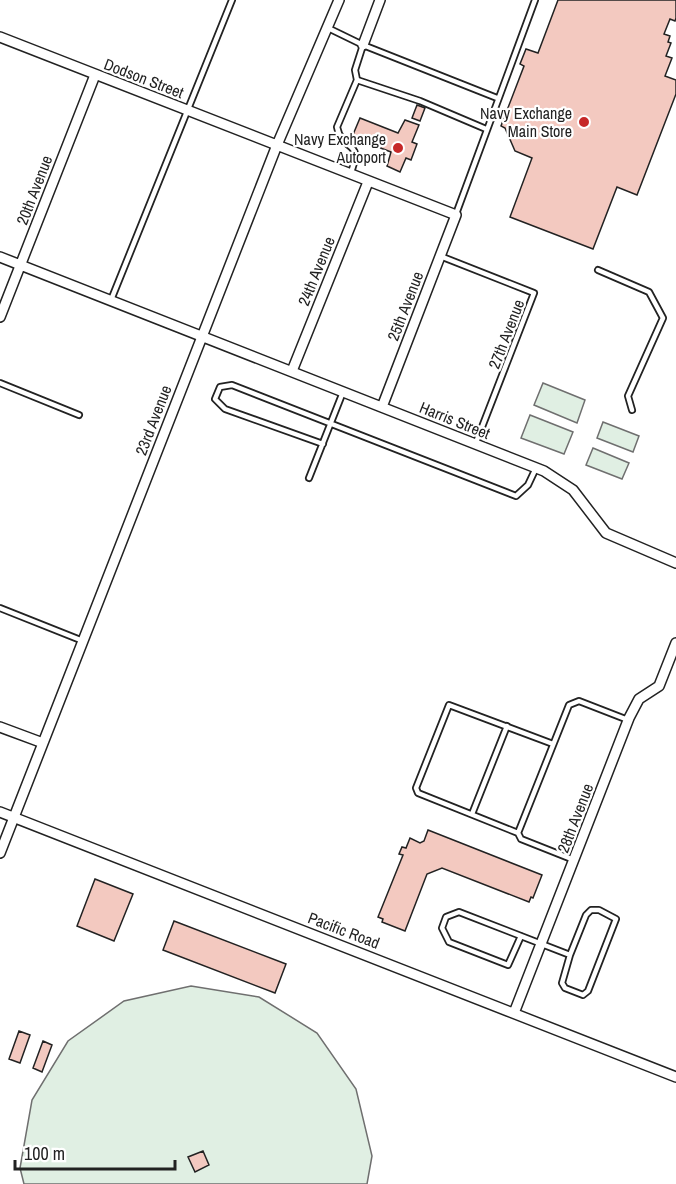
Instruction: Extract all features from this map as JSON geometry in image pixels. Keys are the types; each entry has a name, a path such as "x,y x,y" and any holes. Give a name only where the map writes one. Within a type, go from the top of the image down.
{"street":[{"name":"23rd Avenue","path":"0,853 201,336 277,145 339,0"},
{"path":"363,45 380,0"},
{"name":"Dodson Street","path":"0,37 456,215"},
{"name":"20th Avenue","path":"0,316 95,75"},
{"name":"24th Avenue","path":"292,371 368,182"},
{"name":"25th Avenue","path":"382,407 456,215"},
{"name":"Harris Street","path":"0,256 536,468 558,478 573,490 606,533 676,563"},
{"name":"28th Avenue","path":"514,1014 629,720 639,699 659,686 676,642"},
{"path":"0,727 43,743"},
{"name":"Pacific Road","path":"0,812 676,1077"}],"lane":[{"path":"111,300 232,0"},
{"path":"456,215 497,98 535,0"},
{"path":"328,28 363,45 497,98"},
{"path":"350,175 357,157 355,151 338,135 337,128 357,80 355,70 363,45"},
{"path":"357,80 420,101 486,129"},
{"name":"27th Avenue","path":"440,256 534,293 475,444"},
{"path":"598,270 649,292 663,318 628,396 632,410"},
{"path":"0,383 79,415"},
{"path":"322,444 225,409 215,399 220,387 232,385 516,496 528,485 536,468"},
{"path":"309,478 343,392"},
{"path":"0,608 83,641"},
{"path":"518,833 567,708 575,702 629,720"},
{"path":"553,744 452,705 447,708 416,788 418,793 518,833 521,838 574,860"},
{"path":"472,814 507,726"},
{"path":"591,910 599,910 616,919 588,991 583,995 565,988 562,982 570,955 586,915 591,910"},
{"path":"521,936 508,965 449,942 442,928 447,916 459,912 521,936 541,944 570,955"}],"green space":[{"path":"543,383 585,400 577,423 534,405"},
{"path":"530,415 573,432 564,454 521,438"},
{"path":"603,422 639,436 633,452 597,438"},
{"path":"593,448 629,463 622,479 586,465"},
{"path":"191,986 259,997 317,1033 356,1089 372,1156 367,1184 24,1184 20,1168 32,1100 68,1041 124,1001"}],"building":[{"name":"Navy Exchange Main Store","path":"558,0 676,0 675,21 670,19 664,34 670,36 668,42 671,43 666,56 672,58 665,76 676,80 676,94 637,195 617,187 593,249 510,217 532,158 515,151 505,128 501,126 524,66 520,64 526,49 538,53"},
{"path":"417,105 425,108 420,121 412,118"},
{"name":"Navy Exchange Autoport","path":"360,118 398,133 405,120 419,125 412,142 417,144 411,160 406,158 400,172 387,166 391,152 352,137"},
{"path":"428,830 542,875 533,898 531,897 529,902 442,868 427,874 405,931 382,922 383,919 378,917 403,855 399,854 402,847 406,848 410,838 420,843 424,841"},
{"path":"95,879 133,894 114,941 77,926"},
{"path":"174,921 286,964 275,993 163,950"},
{"path":"19,1031 30,1035 20,1063 9,1059"},
{"path":"43,1041 52,1045 42,1072 33,1068"},
{"path":"203,1151 209,1165 195,1172 188,1157"}],"place":[{"name":"Navy Exchange Main Store","path":"584,122"},
{"name":"Navy Exchange Autoport","path":"398,148"}]}
